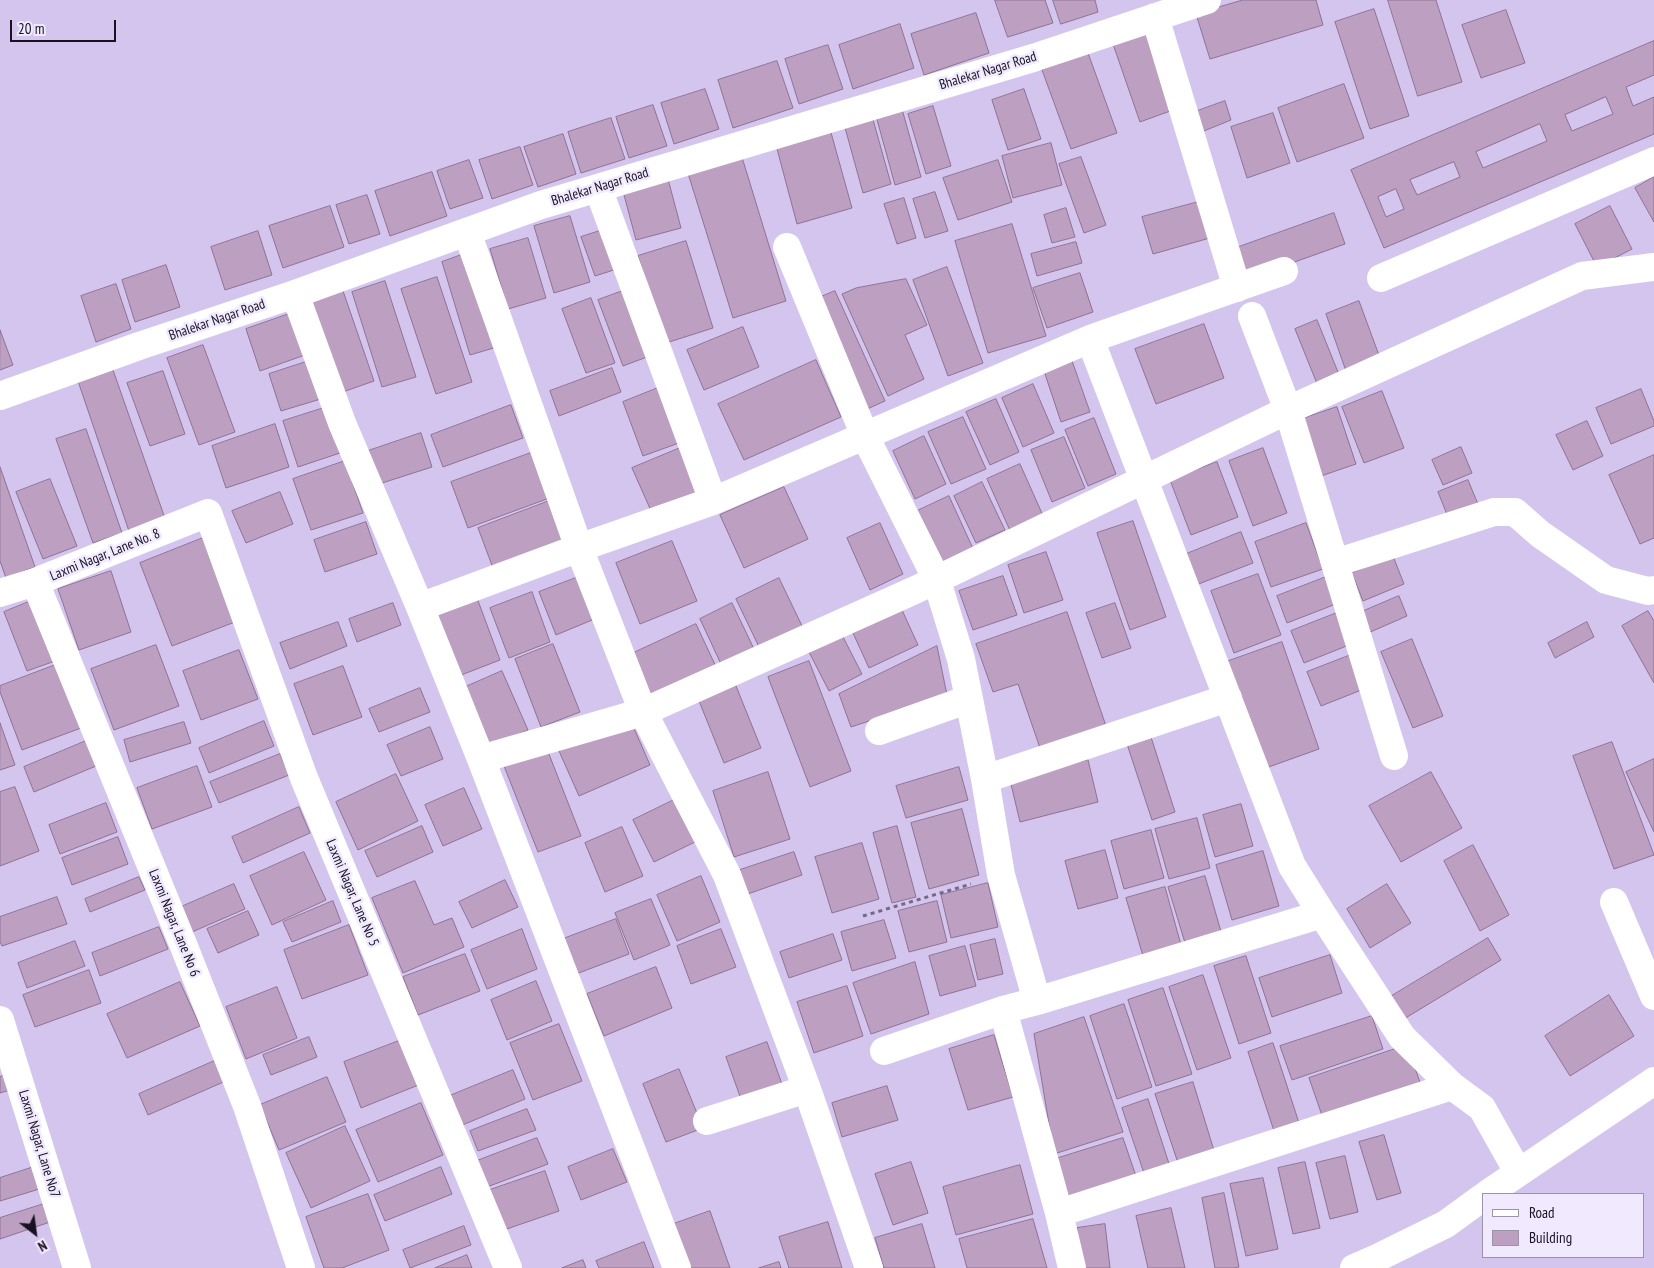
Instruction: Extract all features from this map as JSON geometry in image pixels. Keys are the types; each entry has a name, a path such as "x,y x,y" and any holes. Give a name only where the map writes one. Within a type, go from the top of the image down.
{"street":[{"name":"Bhalekar Nagar Road","path":"0,396 139,346 295,294 541,205 1033,58 1207,0"},
{"path":"1155,17 1237,288"},
{"path":"1381,278 1654,161"},
{"path":"598,188 714,501"},
{"path":"467,232 579,548 643,712 726,875 806,1089 869,1268"},
{"path":"787,247 865,436 936,578 961,659 985,779 1001,875 1037,1001"},
{"path":"481,759 643,712 915,590 936,578 1288,410 1582,276 1654,267"},
{"path":"420,607 579,548 714,501 1090,339 1284,271"},
{"path":"295,294 342,423 420,607 481,759 677,1268"},
{"path":"1252,316 1288,410 1394,756"},
{"path":"1090,339 1292,866 1402,1037 1452,1086 1482,1108 1518,1172"},
{"path":"1335,563 1494,512 1515,512 1540,534 1606,580 1648,591 1654,590"},
{"name":"Laxmi Nagar, Lane No. 8","path":"0,593 35,582 208,513"},
{"name":"Laxmi Nagar, Lane No 5","path":"208,513 304,778 508,1268"},
{"name":"Laxmi Nagar, Lane No 6","path":"35,582 247,1106 301,1268"},
{"path":"985,779 1228,698"},
{"path":"879,731 969,699"},
{"path":"1614,902 1654,996"},
{"path":"884,1051 1003,1010 1322,914"},
{"path":"1003,1010 1059,1213 1072,1268"},
{"name":"Laxmi Nagar, Lane No7","path":"0,1020 77,1268"},
{"path":"1488,1193 1654,1081"},
{"path":"1059,1213 1452,1086"},
{"path":"707,1121 806,1089"},
{"path":"1354,1268 1446,1224 1482,1199"}],"path":[{"path":"863,916 1001,875"}],"building":[{"path":"995,0 1045,0 1053,23 1008,37"},
{"path":"1053,0 1095,0 1098,12 1061,24"},
{"path":"1243,0 1316,0 1323,25 1210,59 1196,14"},
{"path":"1388,0 1436,0 1462,82 1418,96"},
{"path":"1374,9 1409,116 1370,129 1335,22"},
{"path":"1506,10 1525,63 1481,78 1462,25"},
{"path":"976,13 989,53 924,75 911,34"},
{"path":"900,24 914,68 853,89 839,45"},
{"path":"1146,32 1173,110 1140,122 1113,44"},
{"path":"1654,41 1654,75 1626,87 1633,106 1654,97 1654,134 1384,248 1351,170","holes":["1606,97 1613,114 1572,131 1565,115","1540,124 1547,141 1483,168 1476,152","1454,162 1460,177 1417,195 1410,180","1396,189 1404,209 1386,217 1378,197"]},
{"path":"828,45 843,89 799,104 785,59"},
{"path":"1088,53 1117,133 1071,149 1042,70"},
{"path":"777,61 793,108 733,128 718,80"},
{"path":"1344,84 1364,138 1297,162 1278,108"},
{"path":"705,89 719,129 674,144 661,103"},
{"path":"1024,89 1041,139 1008,150 992,100"},
{"path":"1225,101 1231,120 1199,133 1192,113"},
{"path":"653,105 667,146 629,158 616,117"},
{"path":"933,106 951,166 926,174 908,114"},
{"path":"902,109 921,177 895,185 876,116"},
{"path":"1273,113 1290,163 1247,178 1231,127"},
{"path":"872,116 891,184 863,193 844,124"},
{"path":"611,118 625,159 581,173 568,132"},
{"path":"830,129 852,208 797,224 776,145"},
{"path":"563,134 576,174 538,187 524,147"},
{"path":"1051,143 1062,185 1013,198 1002,156"},
{"path":"520,147 533,185 492,199 479,160"},
{"path":"741,154 786,301 733,318 687,170"},
{"path":"1081,157 1106,225 1084,233 1059,164"},
{"path":"469,160 483,198 450,209 437,171"},
{"path":"998,160 1012,202 958,220 943,178"},
{"path":"432,172 447,216 390,236 375,191"},
{"path":"1654,177 1654,222 1635,188"},
{"path":"668,179 681,228 636,240 623,191"},
{"path":"935,192 948,231 925,238 913,199"},
{"path":"367,195 380,234 349,244 336,205"},
{"path":"904,198 916,238 897,244 884,204"},
{"path":"1206,200 1217,236 1153,254 1142,217"},
{"path":"330,206 344,247 283,268 269,226"},
{"path":"1610,206 1632,249 1597,267 1575,224"},
{"path":"1066,208 1075,237 1052,243 1044,215"},
{"path":"1334,213 1345,244 1247,279 1236,248"},
{"path":"570,216 590,282 554,293 534,226"},
{"path":"1012,224 1046,336 988,353 955,241"},
{"path":"606,229 620,268 595,276 581,237"},
{"path":"258,231 272,275 225,290 211,247"},
{"path":"528,238 546,298 508,309 490,249"},
{"path":"686,241 713,328 666,343 638,256"},
{"path":"1076,242 1082,263 1037,276 1031,254"},
{"path":"467,253 497,347 470,355 442,262"},
{"path":"166,265 180,307 135,322 122,280"},
{"path":"947,267 983,363 948,376 913,280"},
{"path":"1080,273 1093,312 1047,328 1033,288"},
{"path":"437,277 472,382 436,394 401,289"},
{"path":"906,279 927,325 905,335 924,379 888,396 842,294 856,288"},
{"path":"385,281 416,377 382,387 352,292"},
{"path":"116,284 131,329 96,342 81,296"},
{"path":"342,288 374,381 337,394 305,300"},
{"path":"631,288 655,354 623,366 598,300"},
{"path":"835,291 885,401 865,410 814,300"},
{"path":"591,298 615,363 586,373 562,309"},
{"path":"1359,301 1380,358 1346,371 1326,314"},
{"path":"292,313 305,355 260,371 246,329"},
{"path":"1317,320 1342,382 1320,391 1295,329"},
{"path":"1204,324 1224,378 1156,404 1135,349"},
{"path":"743,327 759,367 704,390 687,350"},
{"path":"0,330 13,365 0,370"},
{"path":"203,345 235,432 199,445 167,358"},
{"path":"1071,358 1090,412 1061,422 1043,368"},
{"path":"312,360 324,398 281,411 269,374"},
{"path":"816,360 841,417 744,460 718,404"},
{"path":"612,368 621,392 559,416 550,391"},
{"path":"113,370 167,524 131,537 78,381"},
{"path":"163,371 185,434 150,446 127,383"},
{"path":"1033,384 1054,433 1023,447 1002,398"},
{"path":"658,388 679,443 643,456 623,402"},
{"path":"1641,389 1654,421 1654,426 1611,444 1596,408"},
{"path":"1382,391 1404,448 1364,463 1342,407"},
{"path":"996,399 1019,452 990,465 966,412"},
{"path":"511,405 523,438 443,467 431,435"},
{"path":"327,407 343,452 298,467 283,421"},
{"path":"1337,407 1356,464 1321,476 1302,419"},
{"path":"963,417 986,469 951,484 928,432"},
{"path":"1094,418 1116,474 1088,486 1065,430"},
{"path":"1587,421 1603,456 1573,470 1556,435"},
{"path":"275,424 289,467 226,488 212,446"},
{"path":"86,429 122,533 93,543 56,439"},
{"path":"421,433 432,467 379,484 368,451"},
{"path":"924,436 946,484 915,499 893,451"},
{"path":"1064,437 1085,488 1052,502 1031,450"},
{"path":"685,446 704,490 652,513 632,468"},
{"path":"1461,447 1472,473 1443,485 1432,460"},
{"path":"1263,448 1287,513 1253,526 1229,461"},
{"path":"539,450 555,496 468,528 451,482"},
{"path":"1654,455 1654,538 1640,544 1609,475"},
{"path":"345,461 363,513 311,530 293,479"},
{"path":"1217,462 1238,517 1191,535 1170,480"},
{"path":"1020,464 1045,520 1012,535 987,479"},
{"path":"0,467 35,567 6,578 0,561"},
{"path":"50,479 77,546 43,559 16,492"},
{"path":"1468,480 1480,509 1450,522 1438,492"},
{"path":"982,482 1005,530 976,543 954,496"},
{"path":"784,487 808,539 744,568 720,515"},
{"path":"280,492 293,524 246,543 232,511"},
{"path":"949,496 975,553 940,569 915,512"},
{"path":"557,498 575,547 496,576 478,528"},
{"path":"1133,521 1166,617 1130,630 1097,533"},
{"path":"366,522 377,554 325,572 314,540"},
{"path":"880,523 903,574 870,590 847,538"},
{"path":"1306,523 1323,569 1271,587 1255,542"},
{"path":"1241,532 1253,563 1196,585 1184,555"},
{"path":"203,538 235,622 172,646 140,563"},
{"path":"672,541 697,601 640,624 616,563"},
{"path":"1046,552 1063,600 1024,613 1008,565"},
{"path":"1393,556 1404,584 1363,601 1352,573"},
{"path":"111,571 131,632 79,650 58,589"},
{"path":"1258,574 1281,635 1234,653 1211,591"},
{"path":"581,576 597,618 556,635 539,592"},
{"path":"1003,576 1017,615 973,630 959,591"},
{"path":"1326,577 1336,604 1287,623 1277,596"},
{"path":"779,578 804,630 761,651 736,599"},
{"path":"532,592 550,642 509,658 490,608"},
{"path":"1399,596 1407,616 1368,633 1359,613"},
{"path":"477,598 500,660 456,677 433,614"},
{"path":"31,601 55,661 27,671 4,612"},
{"path":"393,603 401,625 357,642 349,619"},
{"path":"732,603 754,649 721,664 700,619"},
{"path":"1115,603 1131,648 1102,658 1086,613"},
{"path":"902,610 918,645 869,668 853,633"},
{"path":"1342,611 1354,643 1304,663 1291,631"},
{"path":"1648,611 1654,621 1654,683 1622,626"},
{"path":"1067,612 1106,726 1040,748 1018,684 993,692 976,644"},
{"path":"338,622 347,646 290,669 280,643"},
{"path":"1587,622 1594,637 1555,658 1548,643"},
{"path":"696,624 718,671 649,703 627,656"},
{"path":"842,635 862,674 829,691 809,652"},
{"path":"1412,639 1443,716 1413,728 1381,652"},
{"path":"1282,642 1319,749 1263,769 1226,662"},
{"path":"553,644 580,712 541,727 515,659"},
{"path":"156,645 179,706 114,730 91,669"},
{"path":"937,646 947,695 851,727 839,694"},
{"path":"239,650 258,699 201,720 183,671"},
{"path":"1356,653 1369,687 1321,706 1307,672"},
{"path":"809,661 851,771 810,787 768,677"},
{"path":"58,664 81,728 22,750 0,692 0,686"},
{"path":"343,666 362,717 313,735 294,684"},
{"path":"502,671 528,730 486,748 461,689"},
{"path":"734,681 761,748 724,763 697,696"},
{"path":"420,688 430,712 379,732 369,709"},
{"path":"630,719 650,765 579,796 559,751"},
{"path":"264,721 274,746 209,773 199,748"},
{"path":"184,722 191,743 130,762 124,740"},
{"path":"0,723 15,765 0,770"},
{"path":"430,727 443,759 401,776 387,745"},
{"path":"1151,737 1175,812 1152,820 1127,744"},
{"path":"86,741 96,766 34,792 24,767"},
{"path":"1612,742 1654,855 1614,869 1573,756"},
{"path":"547,749 581,836 538,852 504,766"},
{"path":"280,754 289,775 219,803 210,782"},
{"path":"1654,759 1654,832 1626,772"},
{"path":"1088,760 1098,802 1020,822 1010,780"},
{"path":"197,766 212,807 152,829 137,788"},
{"path":"959,767 968,800 906,818 896,786"},
{"path":"768,772 790,839 734,857 713,791"},
{"path":"1431,772 1462,828 1401,862 1369,806"},
{"path":"396,774 418,821 358,850 336,802"},
{"path":"15,787 39,851 0,866 0,792"},
{"path":"464,788 482,829 443,846 425,805"},
{"path":"674,800 695,842 654,862 633,820"},
{"path":"106,803 117,832 60,854 49,825"},
{"path":"1241,804 1253,846 1215,857 1203,815"},
{"path":"299,807 310,833 243,863 232,837"},
{"path":"962,809 979,875 929,889 911,823"},
{"path":"1197,818 1210,868 1169,879 1155,829"},
{"path":"422,826 433,852 377,877 365,851"},
{"path":"897,826 916,897 892,903 873,833"},
{"path":"622,827 643,876 605,892 585,843"},
{"path":"1151,830 1164,878 1124,889 1111,841"},
{"path":"118,837 128,864 72,885 62,858"},
{"path":"862,843 879,899 832,913 815,857"},
{"path":"1473,845 1509,915 1480,931 1444,861"},
{"path":"1105,850 1118,898 1078,909 1065,861"},
{"path":"1263,851 1279,906 1232,920 1216,865"},
{"path":"304,852 326,900 272,925 250,876"},
{"path":"794,852 802,875 739,897 731,873"},
{"path":"701,876 720,922 677,941 657,895"},
{"path":"1205,876 1222,935 1186,946 1168,887"},
{"path":"139,877 145,890 90,912 85,899"},
{"path":"505,880 518,907 472,928 459,902"},
{"path":"415,881 434,925 452,918 464,947 403,973 372,898"},
{"path":"988,883 998,927 951,938 941,895"},
{"path":"234,884 245,909 192,932 181,907"},
{"path":"1387,884 1411,923 1370,948 1347,909"},
{"path":"1165,887 1181,945 1143,956 1126,898"},
{"path":"57,897 67,924 2,946 0,942 0,917"},
{"path":"651,899 670,945 634,960 615,913"},
{"path":"333,901 341,922 292,942 283,922"},
{"path":"937,901 947,942 909,952 898,911"},
{"path":"248,911 259,935 218,953 207,929"},
{"path":"616,919 629,954 576,974 563,939"},
{"path":"884,920 896,958 852,971 841,932"},
{"path":"349,925 368,975 302,999 284,950"},
{"path":"159,927 168,949 100,976 92,953"},
{"path":"522,929 537,969 487,989 471,950"},
{"path":"721,929 736,967 691,984 677,946"},
{"path":"833,934 842,960 789,978 780,952"},
{"path":"1488,938 1501,960 1399,1022 1385,1000"},
{"path":"995,939 1003,974 978,980 970,945"},
{"path":"75,941 85,966 27,988 18,963"},
{"path":"965,946 976,986 940,996 929,956"},
{"path":"465,954 480,991 418,1015 403,977"},
{"path":"1330,955 1342,993 1272,1017 1259,978"},
{"path":"1246,956 1271,1033 1239,1044 1214,966"},
{"path":"915,962 929,1014 871,1034 853,983"},
{"path":"656,967 672,1008 604,1036 587,994"},
{"path":"89,970 101,1003 35,1027 23,995"},
{"path":"1203,975 1231,1058 1197,1070 1169,987"},
{"path":"536,981 552,1021 507,1040 491,1000"},
{"path":"180,982 200,1026 127,1058 107,1014"},
{"path":"847,986 863,1036 814,1053 797,1002"},
{"path":"277,987 297,1038 246,1059 226,1007"},
{"path":"1163,988 1192,1074 1156,1086 1128,1000"},
{"path":"1609,995 1634,1036 1570,1076 1545,1036"},
{"path":"1124,1004 1152,1087 1117,1099 1090,1016"},
{"path":"1372,1016 1383,1049 1292,1080 1280,1046"},
{"path":"1084,1017 1123,1132 1054,1154 1034,1034"},
{"path":"559,1024 582,1081 533,1100 510,1043"},
{"path":"994,1035 1013,1097 968,1110 949,1049"},
{"path":"309,1037 317,1057 271,1075 263,1055"},
{"path":"404,1039 421,1084 361,1108 344,1062"},
{"path":"767,1042 783,1087 742,1102 726,1057"},
{"path":"1273,1043 1301,1129 1276,1137 1248,1052"},
{"path":"1407,1045 1423,1091 1325,1124 1309,1078"},
{"path":"219,1059 228,1080 148,1115 139,1094"},
{"path":"679,1069 703,1128 666,1142 643,1084"},
{"path":"513,1070 525,1099 460,1126 447,1097"},
{"path":"5,1075 10,1090 0,1093 0,1077"},
{"path":"327,1077 346,1122 279,1150 260,1105"},
{"path":"1193,1082 1216,1157 1180,1169 1155,1094"},
{"path":"887,1086 898,1120 842,1137 832,1103"},
{"path":"1148,1099 1172,1173 1147,1182 1122,1108"},
{"path":"421,1103 443,1155 378,1182 356,1130"},
{"path":"527,1109 536,1130 478,1151 470,1131"},
{"path":"345,1126 370,1181 311,1208 286,1153"},
{"path":"1384,1135 1401,1193 1377,1200 1359,1142"},
{"path":"537,1138 548,1164 479,1190 469,1164"},
{"path":"1123,1138 1138,1182 1067,1206 1052,1160"},
{"path":"613,1149 627,1182 581,1200 568,1167"},
{"path":"1345,1156 1358,1212 1330,1219 1316,1163"},
{"path":"911,1162 928,1213 893,1225 875,1174"},
{"path":"1305,1162 1320,1228 1293,1234 1278,1168"},
{"path":"40,1165 46,1187 0,1201 0,1178"},
{"path":"1020,1165 1033,1214 956,1235 943,1187"},
{"path":"441,1167 452,1194 385,1221 374,1195"},
{"path":"545,1171 559,1211 498,1232 484,1192"},
{"path":"1263,1178 1278,1249 1246,1256 1230,1184"},
{"path":"1224,1193 1239,1267 1235,1268 1215,1268 1202,1198"},
{"path":"368,1194 389,1250 342,1268 324,1268 306,1217"},
{"path":"47,1203 53,1221 0,1239 0,1218"},
{"path":"1171,1208 1185,1268 1148,1268 1136,1216"},
{"path":"710,1211 730,1268 683,1268 668,1226"},
{"path":"1033,1219 1047,1268 967,1268 959,1239"},
{"path":"828,1222 842,1268 789,1268 779,1237"},
{"path":"922,1224 935,1268 884,1268 875,1238"},
{"path":"1105,1224 1110,1268 1082,1268 1077,1228"},
{"path":"464,1226 471,1245 410,1268 403,1250"},
{"path":"644,1242 654,1268 599,1268 596,1261"},
{"path":"467,1255 472,1268 435,1268"},
{"path":"583,1260 586,1268 562,1268"},
{"path":"779,1262 781,1268 759,1268"}]}
